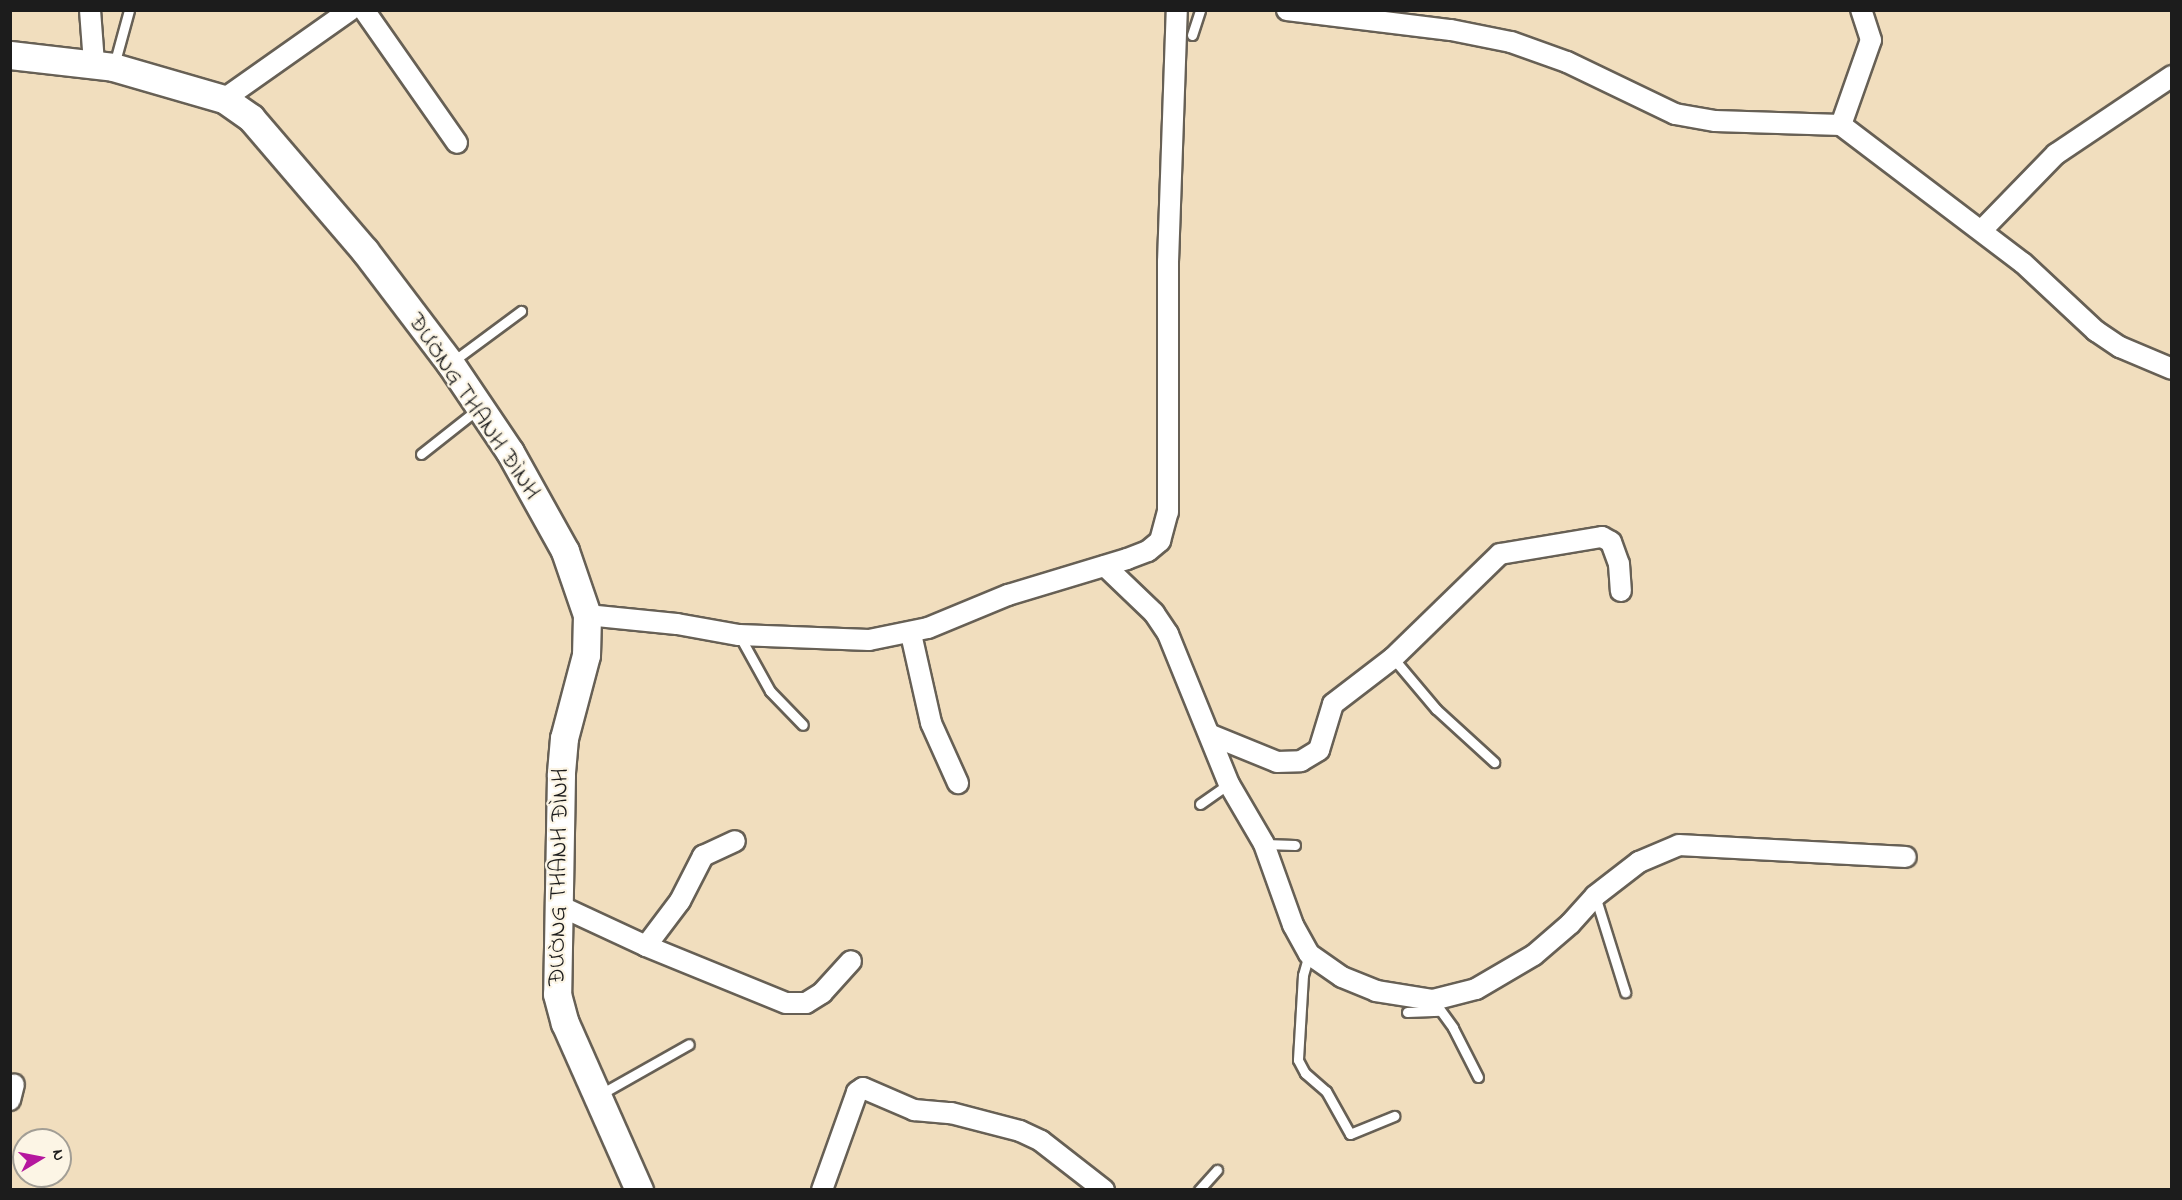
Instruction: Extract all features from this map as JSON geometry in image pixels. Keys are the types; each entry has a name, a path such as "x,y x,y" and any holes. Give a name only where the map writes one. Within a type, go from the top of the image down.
{"street":[{"path":"90,10 104,65"},
{"path":"224,99 350,10"},
{"path":"364,10 457,143"},
{"path":"586,615 677,624 738,635 830,642 911,634 1008,595 1148,551 1160,541 1166,527 1168,262 1177,10"},
{"path":"1287,10 1451,30 1511,42 1567,62 1676,114 1714,122 1840,125 1982,230 2096,331 2120,347 2172,369"},
{"path":"1840,125 1871,39 1861,10"},
{"name":"ĐƯỜNG THANH ĐÌNH","path":"10,55 104,65 224,99 272,138 450,363 510,452 565,551 586,615 586,655 564,738 556,994 597,1096 639,1190"},
{"path":"1982,230 2056,154 2172,76"},
{"path":"1211,735 1277,762 1301,761 1323,744 1333,704 1393,658 1500,554 1519,549 1602,537 1611,542 1619,564 1621,591"},
{"path":"1105,566 1154,613 1168,634 1229,784 1264,844 1293,925 1309,954 1342,977 1376,991 1437,1005 1476,989 1511,969 1570,924 1595,896 1647,857 1679,845 1906,857"},
{"path":"911,634 931,723 958,783"},
{"path":"646,946 680,901 703,856 735,841"},
{"path":"560,906 646,946 786,1003 806,1003 822,993 851,960"},
{"path":"822,1190 857,1092 863,1088 914,1110 951,1113 1020,1131 1041,1141 1104,1190"}],"lane":[{"path":"104,65 129,10"},
{"path":"1192,35 1200,10"},
{"path":"450,363 521,311"},
{"path":"421,454 480,408"},
{"path":"738,635 770,691 803,725"},
{"path":"1393,658 1436,709 1494,762"},
{"path":"1200,804 1229,784"},
{"path":"1264,844 1295,845"},
{"path":"1595,896 1625,992"},
{"path":"1309,954 1301,998 1298,1051 1302,1066 1326,1091 1350,1134 1394,1116"},
{"path":"1407,1012 1437,1005 1478,1077"},
{"path":"597,1096 689,1044"},
{"path":"1199,1190 1217,1170"}]}
